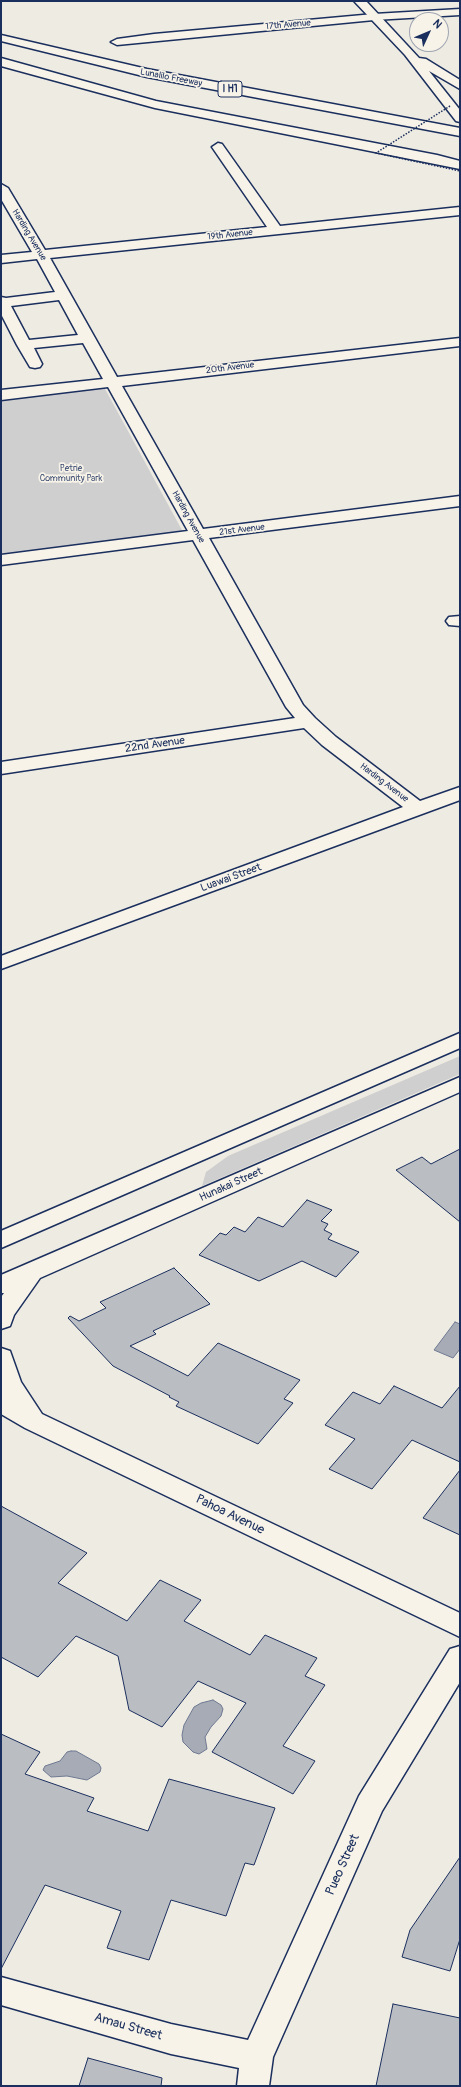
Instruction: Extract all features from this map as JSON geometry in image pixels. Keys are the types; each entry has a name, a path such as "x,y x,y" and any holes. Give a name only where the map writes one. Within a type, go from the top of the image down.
{"main road":[{"path":"360,1 409,53 460,118"},
{"name":"17th Avenue","path":"117,42 154,37 374,17 460,12"},
{"name":"Lunalilo Freeway","path":"1,38 133,70 460,132"},
{"path":"409,53 460,85"},
{"path":"1,54 114,80"},
{"path":"1,62 156,104 437,159 460,165"},
{"path":"287,100 401,113 460,124"},
{"path":"218,147 276,230"},
{"name":"Harding Avenue","path":"1,188 41,255 295,707 308,722 329,741 418,809"},
{"name":"19th Avenue","path":"1,259 460,210"},
{"path":"35,364 1,302 63,295"},
{"path":"24,345 87,338"},
{"name":"20th Avenue","path":"1,395 460,342"},
{"name":"21st Avenue","path":"1,560 460,501"},
{"name":"22nd Avenue","path":"1,768 308,722"},
{"name":"Luawai Street","path":"1,963 460,793"},
{"path":"1,1240 460,1040"},
{"name":"Hunakai Street","path":"1,1285 460,1084"},
{"path":"1,1320 2,1314 31,1272"},
{"path":"1,1357 9,1384 34,1421"},
{"name":"Pahoa Avenue","path":"1,1402 34,1421 460,1626"},
{"name":"Pueo Street","path":"255,2071 370,1804 460,1657"},
{"name":"Amau Street","path":"1,1991 171,2039 255,2071"}],"path":[{"path":"450,106 376,153 460,171"}],"green space":[{"name":"Petrie Community Park","path":"104,387 183,532 1,554 1,400"},
{"path":"460,1056 460,1074 202,1186 206,1172 228,1156"}],"shaded area":[{"path":"455,1322 460,1324 460,1349 453,1358 434,1350"},
{"path":"213,1700 221,1705 223,1709 221,1716 211,1727 205,1737 207,1749 199,1754 193,1752 183,1742 182,1735 184,1725 194,1707 201,1703"},
{"path":"76,1751 99,1764 101,1768 100,1772 87,1780 67,1776 51,1777 43,1770 45,1766 60,1761 67,1752"}],"building":[{"path":"460,1149 460,1222 396,1170 422,1157 431,1164"},
{"path":"307,1200 332,1210 321,1221 328,1224 324,1230 332,1234 328,1239 359,1252 336,1277 302,1261 259,1281 199,1255 220,1233 226,1235 234,1227 245,1232 258,1217 283,1227"},
{"path":"174,1268 210,1304 153,1331 156,1334 130,1346 188,1376 218,1343 300,1380 284,1399 293,1403 258,1444 176,1406 179,1402 169,1397 170,1396 113,1366 68,1318 70,1316 79,1321 106,1308 100,1302"},
{"path":"394,1386 442,1408 460,1386 460,1462 412,1440 372,1489 329,1469 355,1439 325,1425 353,1392 380,1404"},
{"path":"460,1470 460,1535 423,1518"},
{"path":"1,1506 87,1553 58,1583 127,1621 160,1580 201,1600 184,1621 250,1655 265,1635 317,1658 305,1676 325,1685 283,1746 315,1761 293,1794 212,1752 246,1703 198,1681 162,1727 129,1710 118,1656 76,1636 38,1677 1,1657"},
{"path":"1,1734 40,1752 25,1774 94,1798 87,1811 148,1831 169,1779 275,1808 254,1865 245,1863 226,1916 171,1900 149,1960 107,1948 121,1911 45,1885 1,1969"},
{"path":"460,1857 460,1939 450,1971 402,1957 410,1930"},
{"path":"393,2004 460,2018 460,2086 376,2086"},
{"path":"88,2058 162,2078 161,2086 79,2086"}]}
